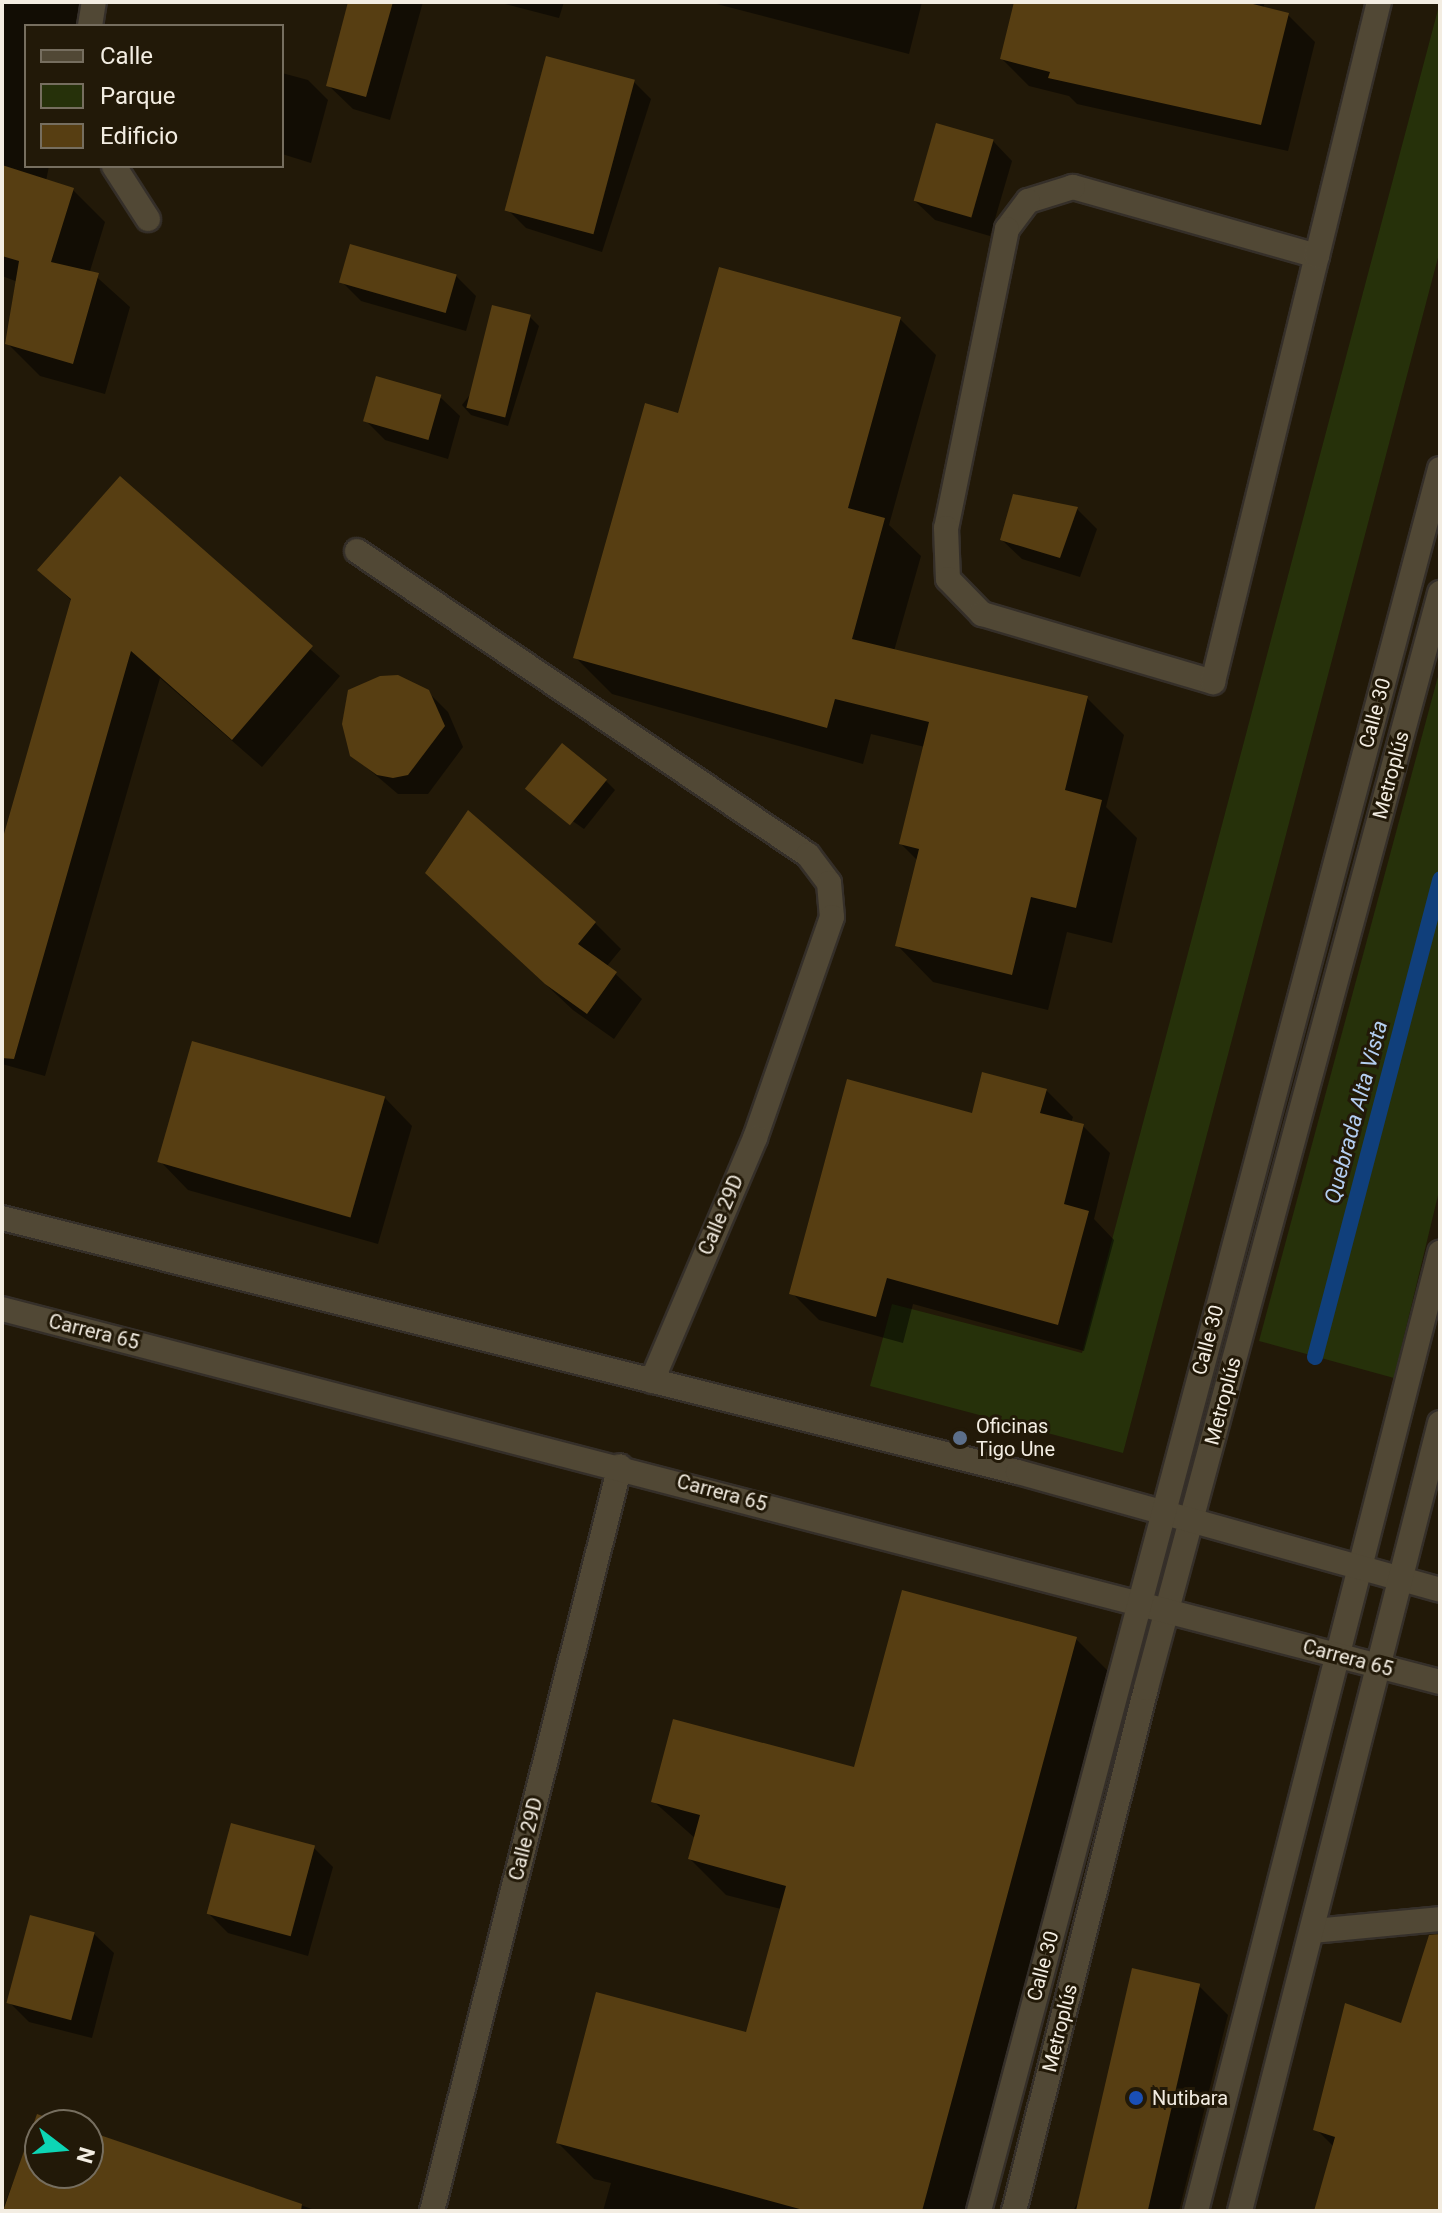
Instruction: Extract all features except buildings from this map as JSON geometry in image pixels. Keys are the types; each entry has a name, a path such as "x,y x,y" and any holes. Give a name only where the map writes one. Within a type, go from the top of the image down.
{"main road":[{"path":"90,24 94,2"},
{"path":"1317,256 1073,187 1028,201 1007,229 946,528 948,579 982,614 1213,682 1317,256 1379,2"},
{"path":"115,168 148,219"},
{"name":"Calle 30","path":"979,2211 1440,469"},
{"name":"Calle 29D","path":"357,551 808,855 829,883 832,917 755,1138 652,1381"},
{"name":"Metroplús","path":"1014,2211 1167,1611 1440,593"},
{"path":"2,1218 1163,1512 1440,1590"},
{"path":"1196,2211 1440,1253"},
{"name":"Carrera 65","path":"2,1309 620,1466 1440,1682"},
{"path":"1240,2211 1440,1423"},
{"name":"Calle 29D","path":"432,2211 620,1466"},
{"path":"1313,1931 1440,1919"}],"green space":[{"path":"1440,2 1440,250 1123,1453 870,1386 892,1304 1082,1353"},
{"path":"1440,669 1440,1187 1394,1378 1259,1341"}],"waterway":[{"name":"Quebrada Alta Vista","path":"1315,1357 1440,879"}],"place":[{"name":"Oficinas Tigo Une","path":"960,1438"},
{"name":"Nutibara","path":"1136,2098"}]}
